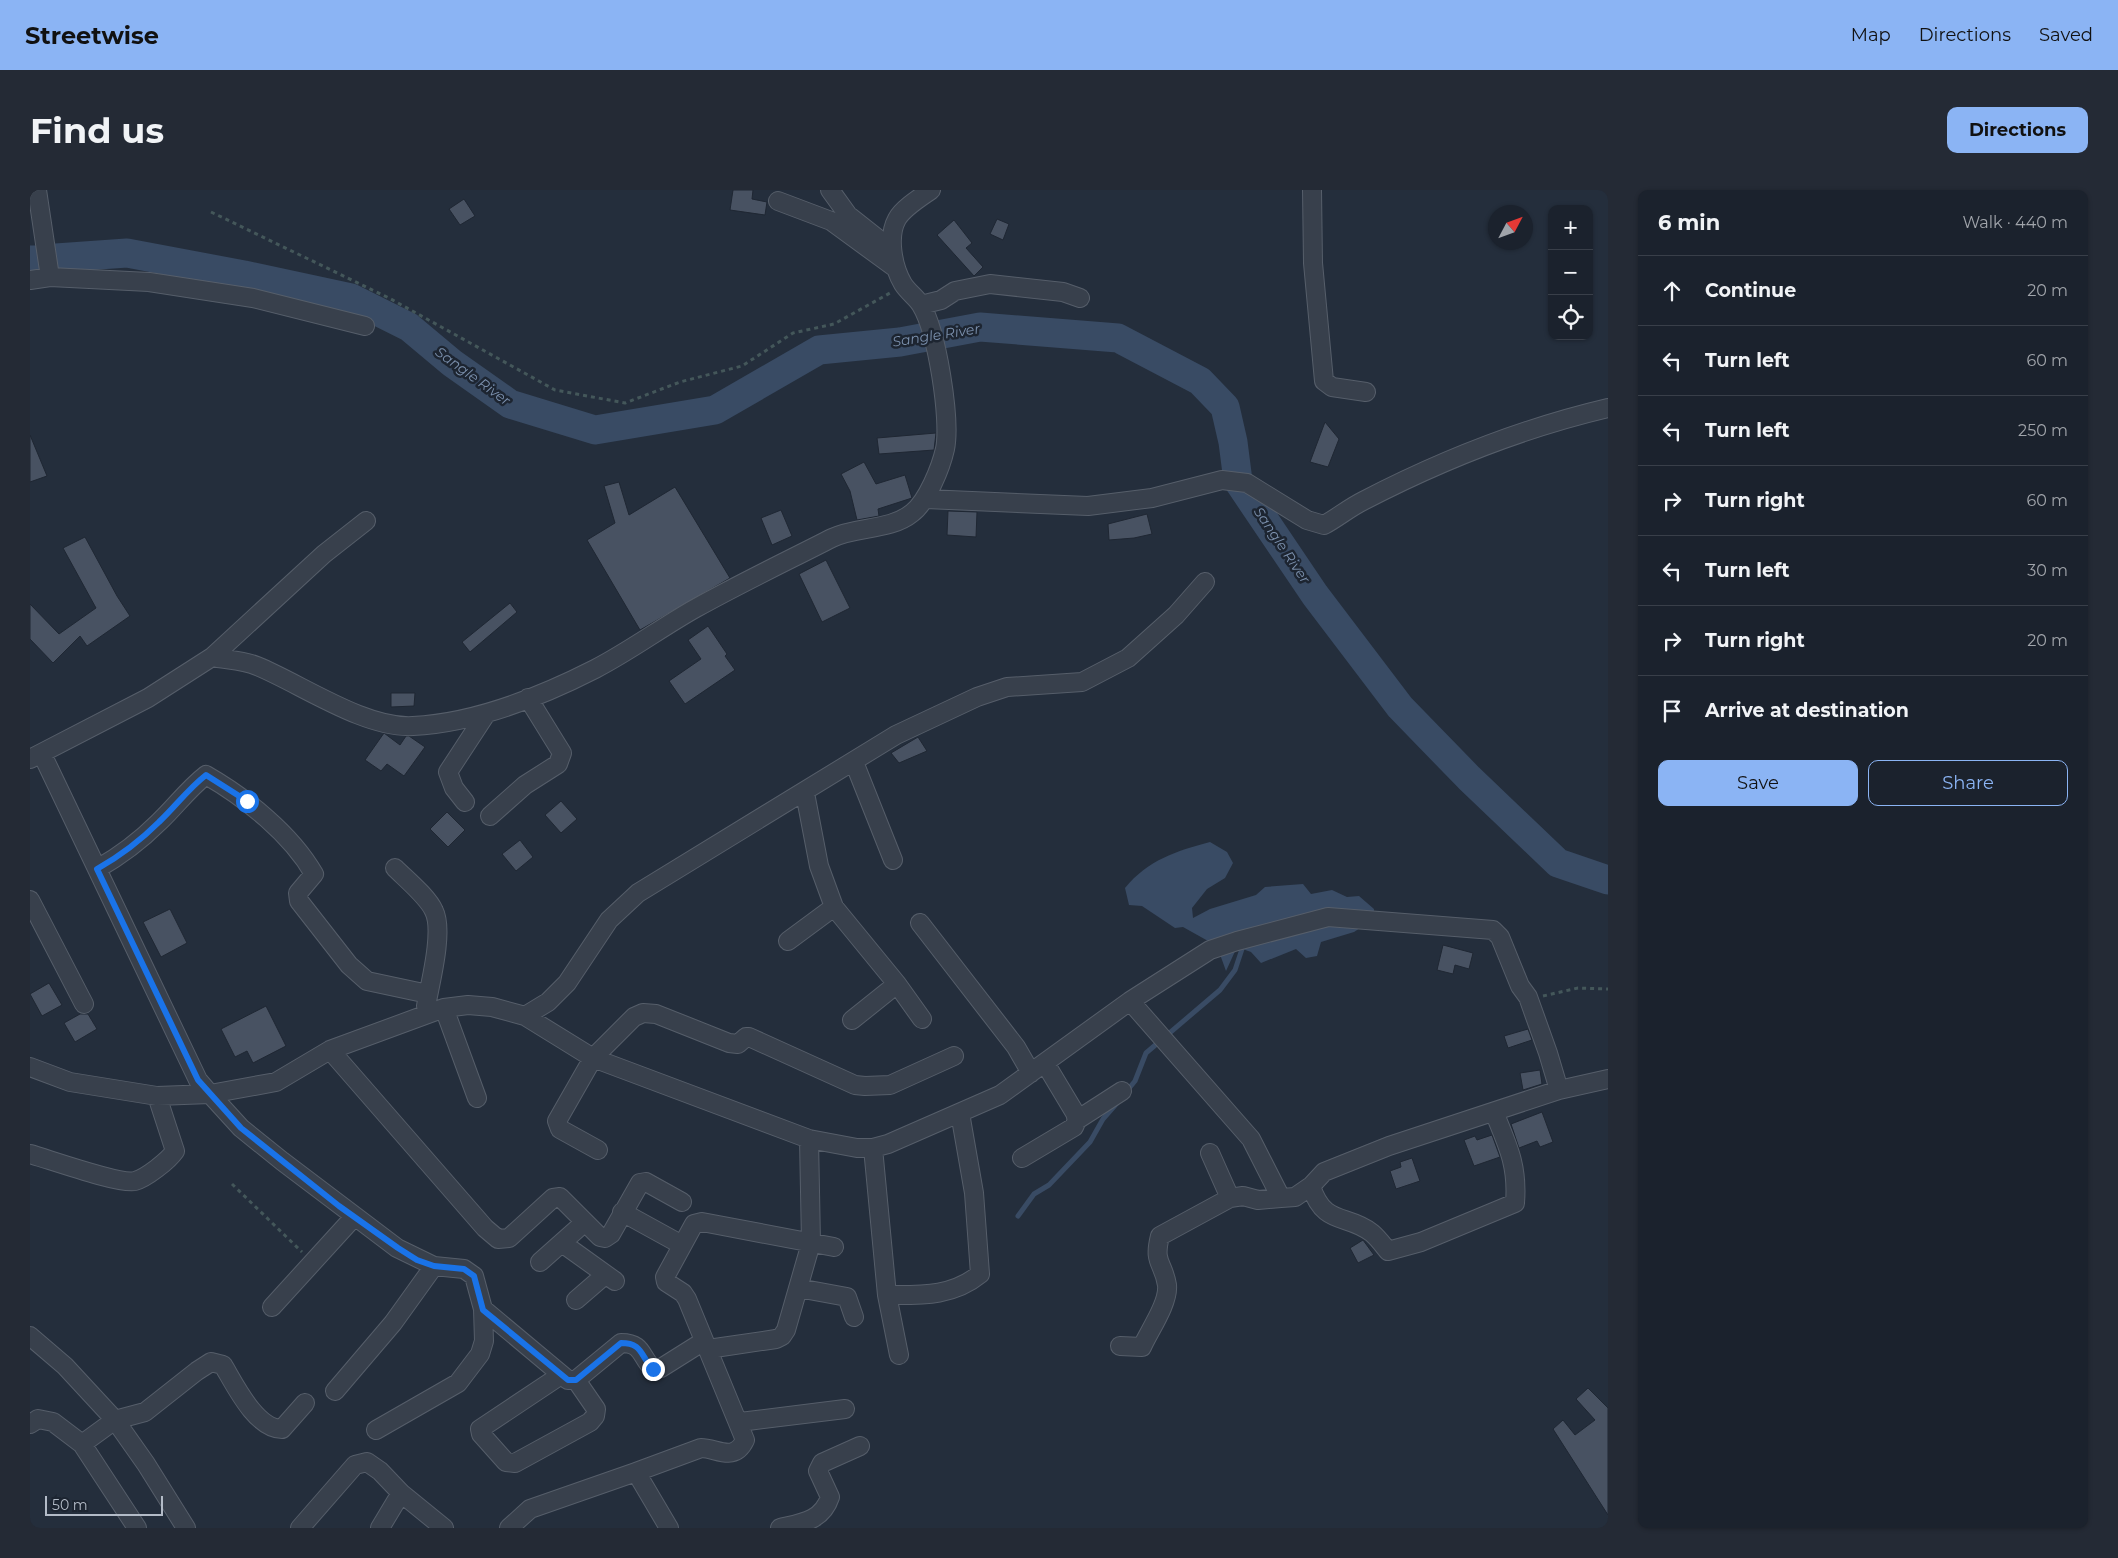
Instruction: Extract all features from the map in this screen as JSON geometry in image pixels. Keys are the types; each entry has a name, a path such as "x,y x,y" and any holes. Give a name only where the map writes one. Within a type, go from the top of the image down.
{"street":[{"path":"37,190 50,277"},
{"path":"830,190 848,215 891,249"},
{"path":"212,657 254,664 376,722 409,727 448,723 486,714 595,669 696,608 837,536 870,530 911,515 926,499 945,449 947,419 936,355 928,322 921,305 904,286 894,267 891,249 897,219 918,199 931,190"},
{"path":"1312,190 1313,263 1324,381 1332,387 1366,392"},
{"path":"778,201 831,221 894,267"},
{"path":"30,280 50,277 149,282 234,295 365,326"},
{"path":"921,305 941,300 955,291 990,284 1063,292 1080,298"},
{"path":"926,499 1088,506 1152,498 1222,480 1247,483 1307,520 1324,525 1360,502 1455,458 1558,420 1608,408"},
{"path":"366,520 324,554 212,657 148,698 36,757 97,869 198,1080 241,1128 354,1217 417,1260 434,1266 464,1269 474,1276 483,1310 484,1341 480,1354 458,1383 376,1430"},
{"path":"525,1016 548,1002 566,983 609,920 638,894 896,736 977,697 1007,687 1082,682 1128,658 1176,615 1204,582"},
{"path":"490,816 525,785 558,764 562,753 528,698"},
{"path":"465,802 454,788 448,772 486,714"},
{"path":"854,762 893,860"},
{"path":"97,869 124,854 159,823 193,785 206,775 247,801 279,832 309,866 314,874 298,893 299,901 349,965 367,981 428,994"},
{"path":"805,793 819,866 834,907 897,984 922,1019"},
{"path":"395,868 435,911 436,944 433,975 424,1016"},
{"path":"30,900 84,1004"},
{"path":"788,941 834,907"},
{"path":"34,1074 70,1082 157,1096 210,1094 276,1082 330,1050 444,1008 468,1005 484,1006 525,1016 593,1058 808,1139 857,1148 873,1148 888,1144 960,1114 1000,1095 1130,1001 1210,950 1328,917 1493,930 1500,937 1520,986 1528,997 1559,1090"},
{"path":"920,923 1016,1047 1038,1068 1075,1113 1077,1120"},
{"path":"852,1020 897,984"},
{"path":"1130,1001 1251,1139 1281,1198"},
{"path":"444,1008 477,1098"},
{"path":"598,1150 560,1129 557,1121 593,1058 634,1017 643,1014 656,1014 729,1043 738,1044 746,1037 749,1037 855,1085 890,1085 954,1056"},
{"path":"330,1050 485,1228 498,1238 509,1238 553,1198 560,1197 600,1237 605,1238 610,1234 640,1182 646,1182 682,1202"},
{"path":"1120,1346 1142,1347 1159,1315 1167,1287 1156,1254 1160,1236 1230,1198 1243,1196 1258,1200 1296,1197 1311,1186 1324,1172 1389,1146 1559,1090 1608,1079"},
{"path":"1022,1158 1074,1127 1077,1120 1122,1091"},
{"path":"30,1154 118,1182 135,1181 168,1160 175,1151 157,1096"},
{"path":"1311,1186 1315,1198 1326,1212 1371,1232 1388,1251 1421,1242 1515,1203 1517,1178 1508,1145 1494,1112"},
{"path":"887,1295 931,1295 943,1292 980,1274 974,1193 960,1114"},
{"path":"483,1310 569,1378 596,1409 595,1416 590,1422 515,1463 506,1462 480,1434 480,1429 569,1378 621,1343 632,1343 639,1348 653,1369 661,1368 706,1345 776,1339 782,1336 811,1243 808,1139"},
{"path":"873,1148 887,1295 899,1355"},
{"path":"1210,1153 1230,1198"},
{"path":"622,1212 682,1246"},
{"path":"272,1307 311,1261 354,1217"},
{"path":"540,1262 585,1222"},
{"path":"509,1528 530,1509 701,1448 711,1448 718,1453 727,1454 739,1449 745,1440 740,1422 687,1299 683,1293 666,1282 665,1277 694,1224 702,1222 834,1247"},
{"path":"562,1243 610,1278 576,1300"},
{"path":"335,1391 392,1323 434,1266"},
{"path":"798,1288 847,1297 854,1317"},
{"path":"30,1336 65,1366 115,1420 146,1464 186,1528"},
{"path":"82,1444 115,1420 145,1412 211,1362 222,1365 259,1418 274,1429 282,1429 305,1403"},
{"path":"740,1422 845,1409"},
{"path":"30,1424 38,1419 53,1422 82,1444 137,1528"},
{"path":"780,1528 808,1522 826,1509 830,1497 818,1471 822,1462 860,1446"},
{"path":"300,1528 355,1465 367,1462 380,1471 401,1493 444,1528"},
{"path":"636,1472 669,1528"},
{"path":"380,1528 401,1493"}],"path":[{"path":"211,212 389,298 555,390 625,403 680,382 742,366 793,333 834,324 904,286"},
{"path":"1528,997 1551,995 1578,988 1608,989"},
{"path":"232,1184 311,1261"}],"water":[{"path":"1210,842 1227,852 1233,863 1225,878 1207,889 1192,908 1193,918 1210,909 1256,895 1265,887 1303,884 1311,894 1332,890 1347,897 1359,896 1374,909 1373,928 1363,926 1354,932 1321,942 1317,956 1306,958 1296,949 1261,963 1251,952 1237,947 1226,971 1217,946 1183,927 1175,928 1142,906 1129,905 1125,888 1143,870 1163,858"}],"building":[{"path":"733,190 753,190 752,199 767,202 765,215 730,210"},
{"path":"464,199 475,216 460,225 449,209"},
{"path":"997,219 1009,224 1003,240 990,234"},
{"path":"954,220 972,243 966,248 983,267 974,276 937,235"},
{"path":"1325,422 1339,439 1328,467 1310,462"},
{"path":"936,433 934,450 879,454 877,438"},
{"path":"30,435 47,476 30,482"},
{"path":"864,462 876,484 905,475 912,498 878,509 879,516 857,520 850,491 841,474"},
{"path":"619,482 629,515 675,487 730,578 640,630 587,540 615,523 604,486"},
{"path":"781,510 792,536 772,545 761,518"},
{"path":"948,511 977,512 976,537 947,535"},
{"path":"1147,514 1152,534 1109,540 1108,524"},
{"path":"85,537 130,616 87,646 80,636 53,663 30,639 30,604 59,634 96,608 63,548"},
{"path":"826,560 850,608 822,622 799,574"},
{"path":"510,603 517,612 470,652 462,642"},
{"path":"708,626 727,654 725,656 735,670 685,704 669,681 701,659 688,640"},
{"path":"391,693 415,693 414,706 391,707"},
{"path":"384,733 400,745 406,736 409,736 425,747 404,776 387,764 381,771 365,760"},
{"path":"918,737 927,751 899,763 891,753"},
{"path":"561,801 577,819 561,833 545,815"},
{"path":"447,812 465,830 448,847 430,829"},
{"path":"520,840 533,857 516,871 502,854"},
{"path":"170,909 187,943 161,957 143,922"},
{"path":"1443,945 1473,953 1469,969 1455,965 1453,974 1437,970"},
{"path":"49,983 62,1005 42,1016 30,994"},
{"path":"266,1006 286,1046 253,1063 247,1051 235,1057 221,1029"},
{"path":"80,1014 88,1014 97,1029 75,1042 64,1023"},
{"path":"1528,1029 1532,1040 1508,1048 1504,1036"},
{"path":"1540,1070 1542,1084 1523,1090 1520,1073"},
{"path":"1542,1112 1553,1142 1540,1147 1537,1141 1519,1148 1511,1124"},
{"path":"1492,1135 1500,1157 1474,1166 1464,1140 1475,1136 1477,1140"},
{"path":"1412,1158 1420,1181 1396,1189 1390,1171 1401,1167 1400,1162"},
{"path":"1363,1240 1374,1255 1358,1263 1350,1248"},
{"path":"1588,1388 1608,1408 1608,1515 1553,1429 1563,1420 1575,1435 1595,1420 1576,1399"}],"waterway":[{"name":"Sangle River","path":"56,258 127,253 351,298 409,327 452,363 510,404 595,430 715,410 819,350 900,342 980,327 1118,338 1200,381 1225,407 1233,442 1238,481 1315,595 1400,707 1469,778 1558,863 1608,880"},
{"name":"Sangle River","path":"30,260 37,260"},
{"path":"1126,1092 1135,1081 1146,1053 1220,990 1235,970 1242,949"},
{"path":"1018,1216 1034,1194 1049,1185 1090,1142 1103,1119 1117,1103"}],"route":[{"path":"247,801 206,775 193,785 159,823 124,854 97,869 183,1044 198,1080 241,1128 339,1206 398,1248 417,1260 434,1266 450,1266 464,1269 474,1276 476,1290 483,1310 568,1380 576,1380 621,1343 632,1343 639,1348 653,1369"}]}
